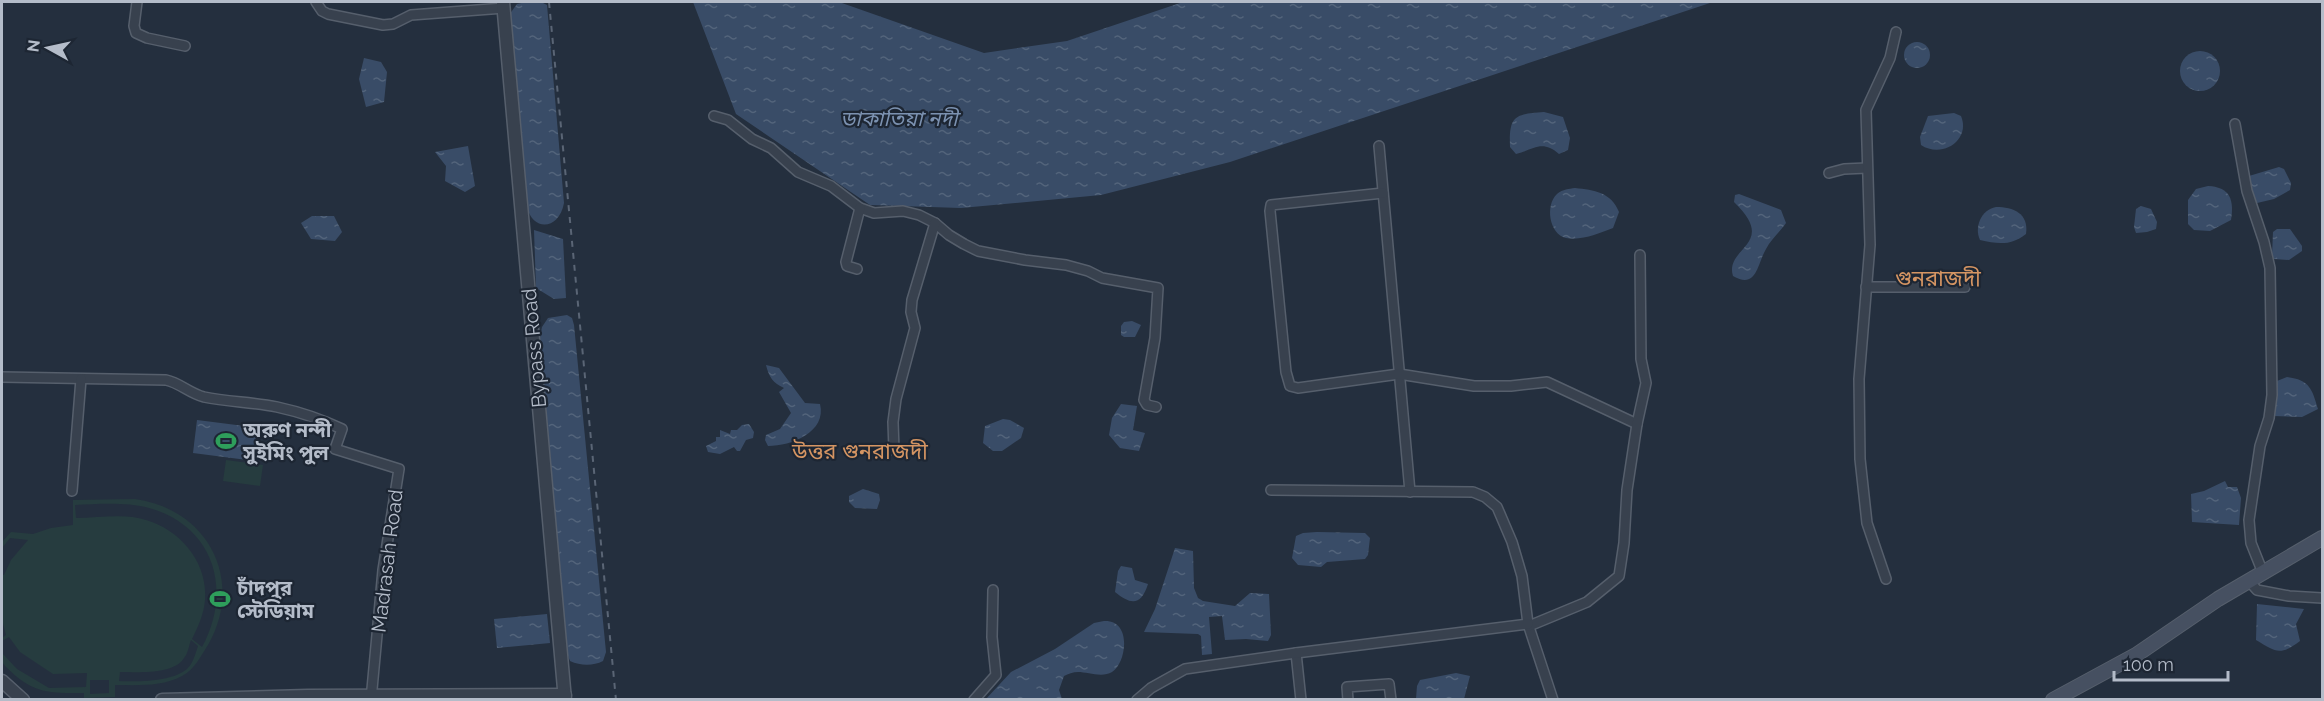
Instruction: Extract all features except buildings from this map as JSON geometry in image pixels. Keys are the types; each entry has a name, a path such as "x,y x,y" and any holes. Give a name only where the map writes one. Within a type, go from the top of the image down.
{"main road":[{"path":"2053,699 2136,655 2217,599 2322,538"}],"street":[{"path":"137,2 134,26 136,33 147,38 185,46"},
{"path":"316,2 322,11 328,14 382,25 393,24 411,15 504,5"},
{"name":"Bypass Road","path":"504,5 568,698"},
{"path":"1886,579 1867,523 1860,459 1860,351 1870,245 1866,110 1890,58 1896,32"},
{"path":"714,116 728,120 752,140 771,148 798,172 831,186 860,208 874,213 903,211 919,215 935,223 949,236 978,250 1066,266 1088,271 1102,278 1158,288 1153,347 1144,400 1147,405 1156,407"},
{"path":"2235,124 2247,191 2270,268 2272,395 2269,418 2260,446 2249,520 2251,543 2263,573"},
{"path":"1379,146 1410,492"},
{"path":"1828,173 1844,169 1867,168"},
{"path":"1383,193 1271,205 1286,372 1290,386 1298,388 1399,374 1474,386 1511,386 1547,382 1637,424"},
{"path":"857,269 847,266 846,262 860,208"},
{"path":"894,450 893,422 896,399 915,328 911,312 912,300 935,223"},
{"path":"1137,699 1151,688 1185,669 1296,652 1529,625 1587,602 1619,576 1637,424 1646,383 1641,359 1640,255"},
{"path":"1866,286 1965,287"},
{"name":"Madrasah Road","path":"2,377 166,380 174,382 189,393 204,397 276,407 320,419 342,429 335,449 399,470 383,570 372,697"},
{"path":"72,491 81,379"},
{"path":"1271,490 1473,492 1494,502 1512,542 1522,576 1529,625 1553,699"},
{"path":"2248,581 2257,590 2289,596 2322,598"},
{"path":"974,699 996,675 992,637 993,591"},
{"path":"1296,652 1302,699"},
{"path":"2,681 22,699"},
{"path":"1348,699 1347,687 1389,684 1391,699"},
{"path":"162,699 568,698"}],"green space":[{"path":"226,460 263,465 260,486 223,481"},
{"name":"চাঁদপুর স্টেডিয়াম","path":"135,499 161,505 182,517 200,532 213,551 220,573 222,596 218,620 208,645 187,673 174,680 158,684 115,685 115,697 84,698 84,693 50,692 33,687 15,675 2,662 2,653 17,669 49,688 86,687 87,673 53,674 20,652 9,637 2,641 6,635 2,620 2,575 28,540 10,538 2,548 2,542 11,532 33,534 51,528 73,525 73,500","holes":["75,505 140,506 171,517 189,529 203,545 212,563 216,583 216,604 202,647 192,639 203,610 205,586 197,561 189,550 170,531 146,520 112,516 76,518","191,640 198,646 191,664 186,670 169,678 119,681 120,672 145,672 172,667 179,663 187,652","90,680 109,680 109,693 90,694"]}],"water":[{"path":"541,2 547,5 564,203 557,219 546,225 535,221 527,207 509,15 517,4"},
{"name":"ডাকাতিয়া নদী","path":"693,2 839,2 984,53 1067,41 1183,2 1713,2 1230,162 1101,195 961,208 870,205 736,114"},
{"path":"1917,42 1926,46 1930,55 1926,64 1917,68 1908,64 1904,55 1908,46"},
{"path":"2200,51 2208,52 2214,57 2219,63 2219,79 2214,85 2208,90 2200,91 2192,90 2186,85 2181,79 2180,71 2181,63 2186,57 2192,52"},
{"path":"364,58 381,62 387,72 384,102 366,107 359,79"},
{"path":"1544,112 1563,117 1570,138 1568,150 1559,154 1542,146 1516,154 1510,147 1512,123 1520,116"},
{"path":"1954,113 1961,116 1963,125 1962,133 1953,145 1938,150 1921,145 1920,137 1928,116"},
{"path":"468,146 475,186 465,192 445,181 446,166 435,152"},
{"path":"2279,167 2284,169 2291,183 2290,190 2274,199 2257,203 2252,193 2249,176"},
{"path":"2208,186 2222,189 2229,196 2232,207 2231,220 2210,231 2194,230 2188,224 2188,200 2196,189"},
{"path":"1575,188 1601,193 1616,205 1619,212 1613,228 1578,238 1566,238 1556,231 1550,212 1553,199 1562,191"},
{"path":"1739,194 1781,210 1786,223 1768,245 1752,278 1747,280 1733,276 1732,266 1751,237 1752,228 1747,216 1734,202 1735,195"},
{"path":"2141,206 2151,209 2157,222 2156,229 2136,233 2134,227 2136,209"},
{"path":"1996,207 2014,210 2022,216 2025,221 2026,234 2015,241 2004,243 1980,240 1978,225 1980,220 1986,212"},
{"path":"312,216 334,216 342,232 335,241 311,239 301,223"},
{"path":"2277,229 2290,229 2302,246 2302,251 2289,260 2274,259 2272,256 2273,232"},
{"path":"534,230 563,239 566,298 554,299 536,288"},
{"path":"567,315 572,318 574,325 606,652 603,661 591,665 570,661 567,653 540,338 542,327 548,318"},
{"path":"1132,321 1141,325 1135,337 1124,337 1121,335 1121,326 1124,322"},
{"path":"766,365 779,368 805,403 820,404 821,414 813,430 805,436 787,443 768,446 765,440 766,435 780,429 791,413 779,392 784,388 772,379"},
{"path":"2287,377 2301,380 2309,387 2318,409 2302,417 2274,416 2272,383"},
{"path":"1121,404 1137,406 1133,430 1145,433 1139,451 1120,448 1109,435 1112,418"},
{"path":"1003,419 1010,420 1024,428 1021,438 1002,451 993,451 983,443 985,426"},
{"name":"অরুণ নন্দী সুইমিং পুল","path":"197,420 260,428 255,461 193,453"},
{"path":"749,424 754,432 753,438 746,440 740,451 734,447 720,454 708,452 706,446 716,441 716,437 720,437 720,430 730,434 731,430 737,430 742,425"},
{"path":"2225,481 2228,487 2237,487 2241,498 2239,525 2192,522 2191,494 2204,491"},
{"path":"863,489 879,494 877,509 855,508 849,502 849,496"},
{"path":"1317,532 1365,533 1370,538 1368,555 1365,559 1327,562 1321,567 1298,565 1292,558 1296,536"},
{"path":"1175,548 1193,551 1194,588 1198,598 1203,601 1235,606 1250,593 1269,594 1271,635 1268,641 1225,640 1222,616 1209,617 1212,654 1202,655 1201,636 1198,634 1144,632 1155,609"},
{"path":"1121,566 1132,568 1135,580 1148,584 1139,600 1131,601 1115,592"},
{"path":"2257,604 2304,609 2296,624 2300,641 2288,649 2278,651 2256,640"},
{"path":"547,614 550,643 497,648 494,619"},
{"path":"1104,621 1119,627 1123,635 1121,661 1112,672 1099,675 1076,672 1064,676 1059,690 1062,699 986,699 1011,672 1055,649 1094,623"},
{"path":"1456,673 1470,676 1464,699 1416,699 1420,680"}],"railway":[{"path":"549,2 616,700"}],"place":[{"name":"অরুণ নন্দী সুইমিং পুল","path":"226,441"},
{"name":"চাঁদপুর স্টেডিয়াম","path":"220,599"}],"district":[{"name":"গুনরাজদী","path":"1938,278"},
{"name":"উত্তর গুনরাজদী","path":"860,451"}]}
